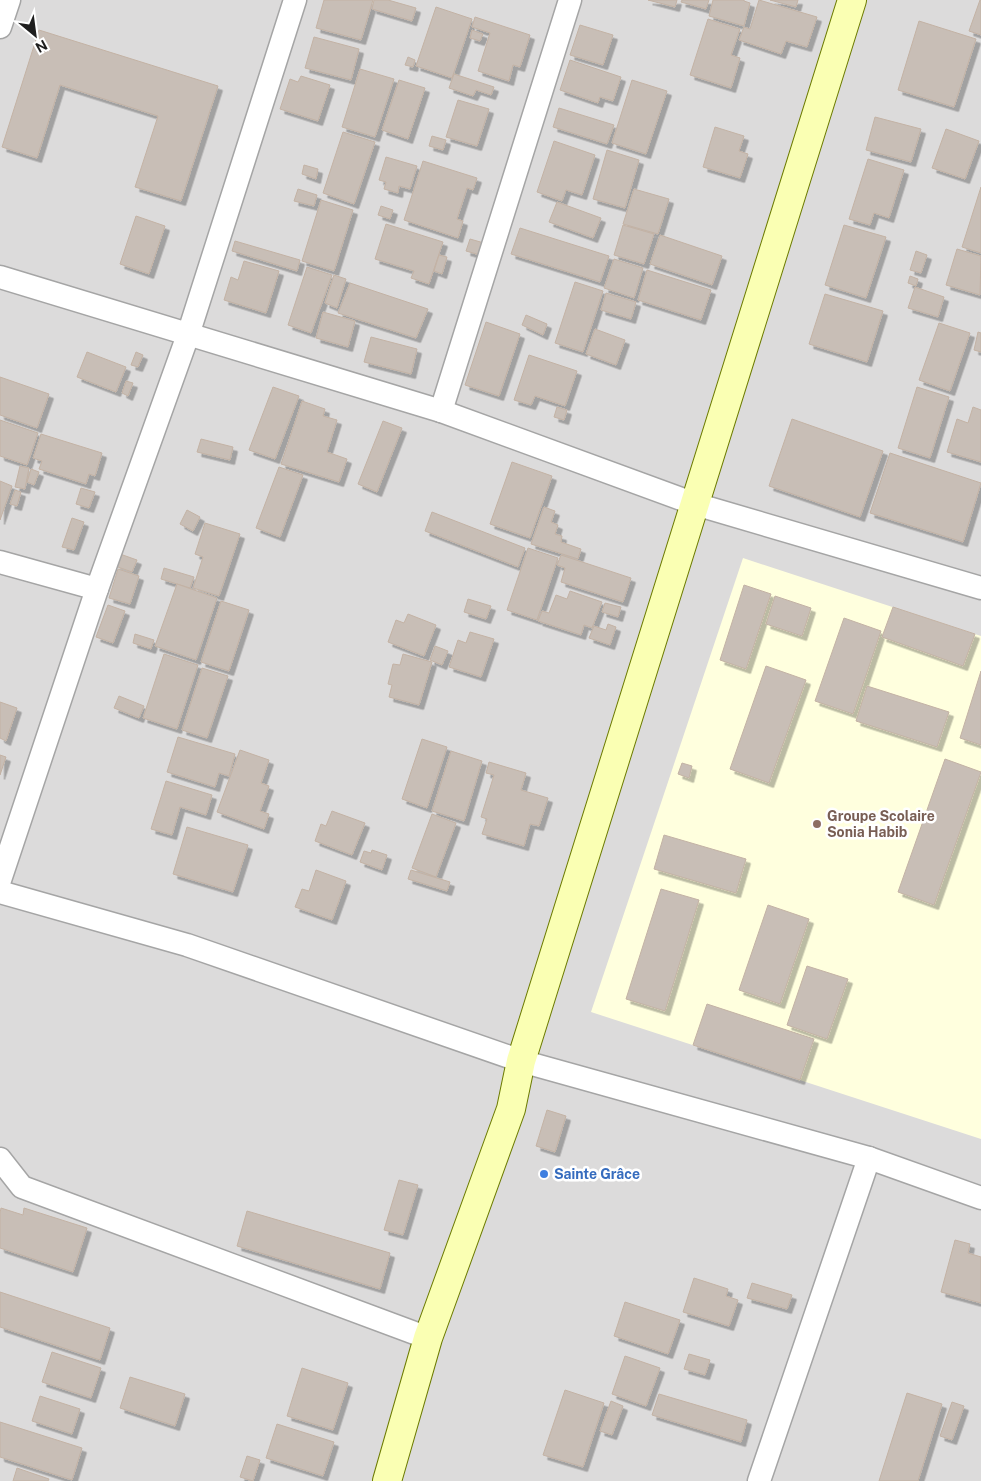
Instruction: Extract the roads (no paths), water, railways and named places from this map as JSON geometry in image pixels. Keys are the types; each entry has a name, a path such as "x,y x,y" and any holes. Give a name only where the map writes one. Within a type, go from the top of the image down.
{"street":[{"path":"0,880 96,590 188,335 295,0"},
{"path":"441,411 570,0"},
{"path":"387,1481 428,1338 511,1109 522,1061 852,0"},
{"path":"0,277 441,411 695,504 981,588"},
{"path":"0,562 96,590"},
{"path":"0,892 187,945 522,1061 869,1158 981,1198"},
{"path":"759,1481 869,1158"},
{"path":"0,1159 22,1187 428,1338"}],"place":[{"name":"Groupe Scolaire Sonia Habib","path":"817,824"},
{"name":"Sainte Grâce","path":"544,1174"}]}
